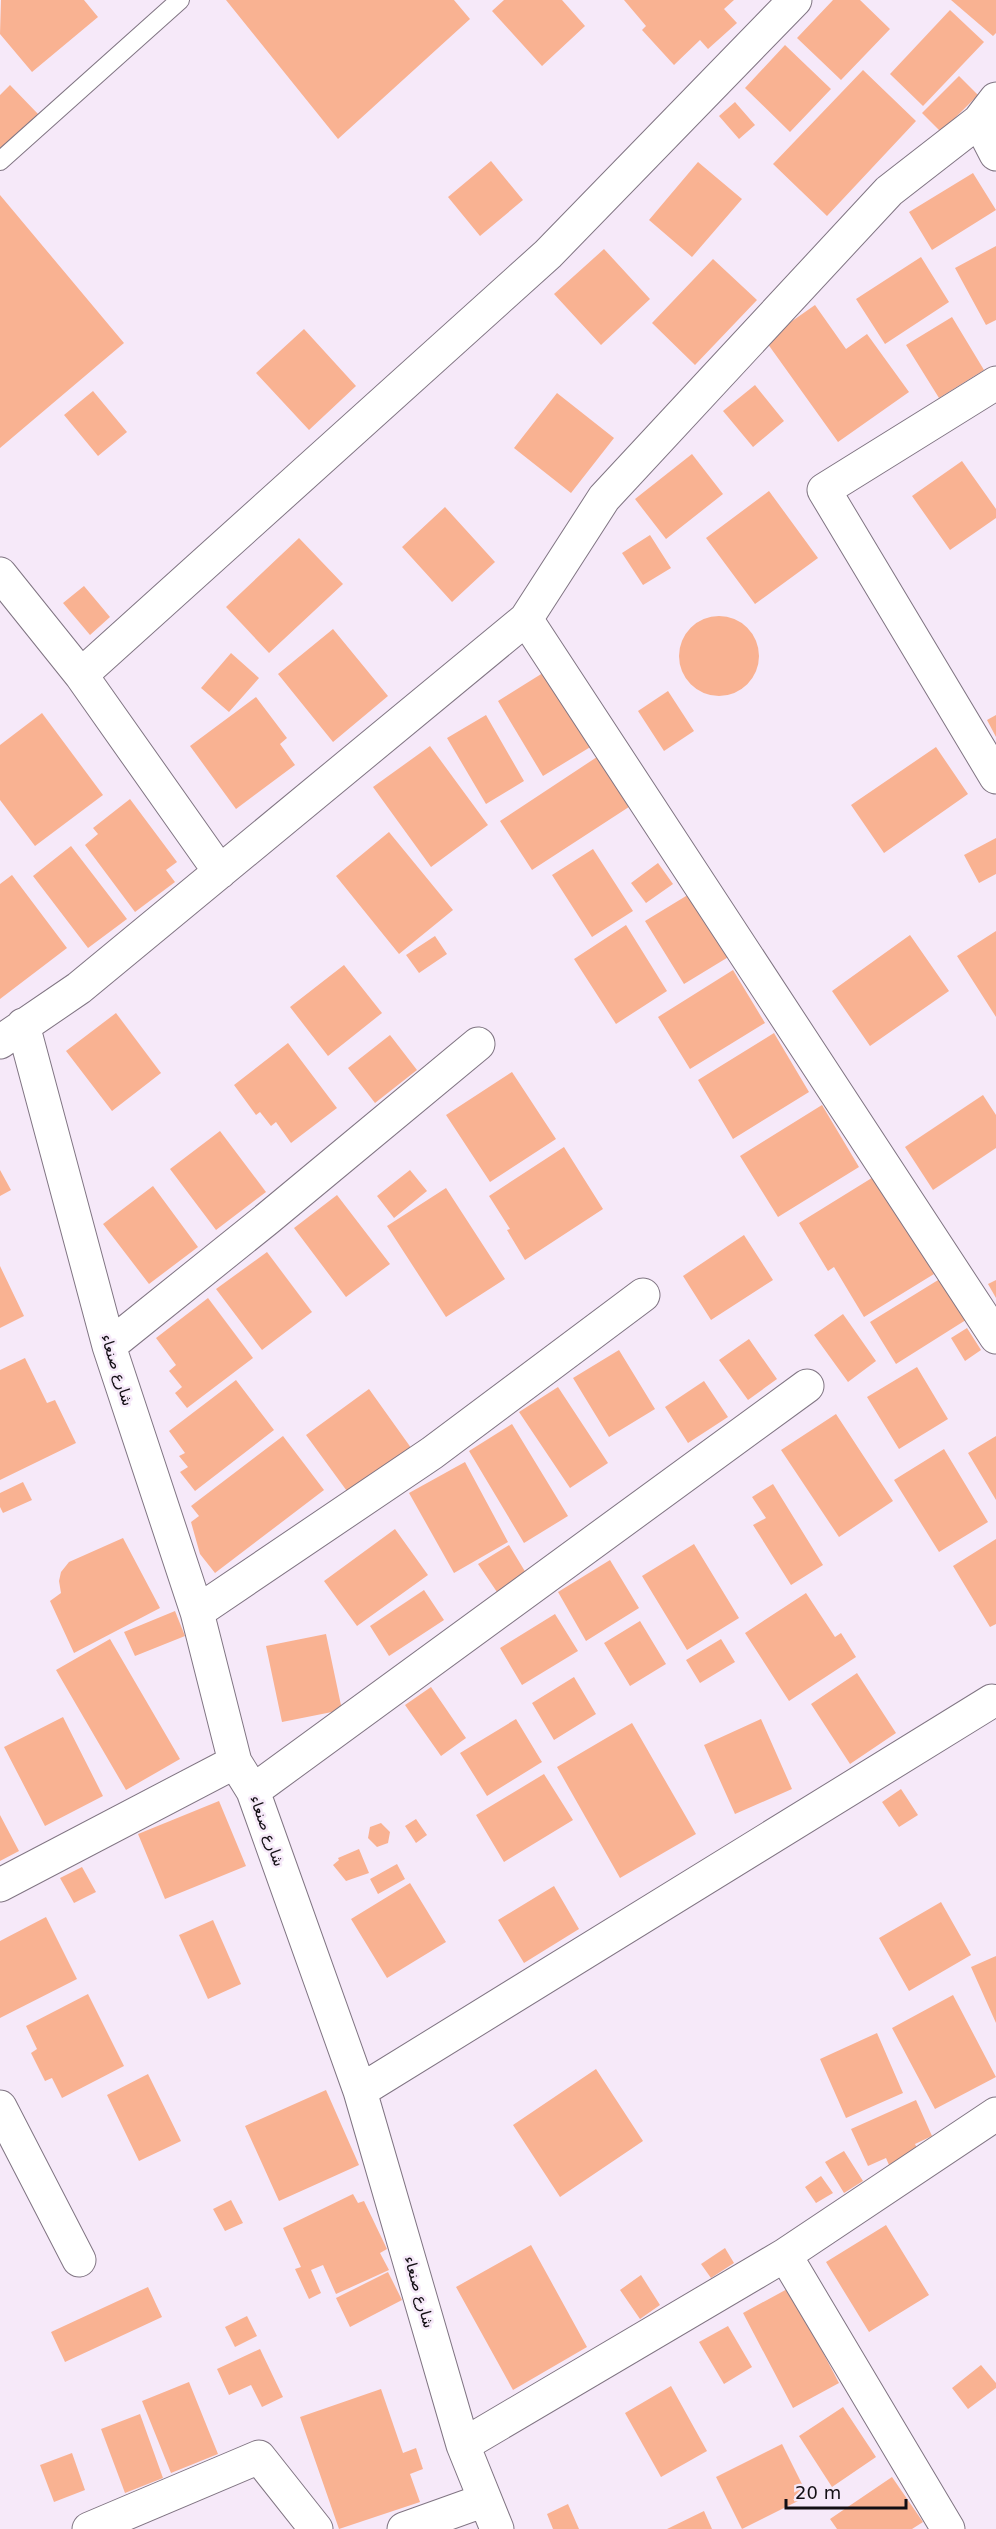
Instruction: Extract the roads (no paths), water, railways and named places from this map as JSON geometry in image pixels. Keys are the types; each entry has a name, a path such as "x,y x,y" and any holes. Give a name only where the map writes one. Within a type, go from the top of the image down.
{"street":[{"path":"81,675 548,254 795,0"},
{"path":"12,1034 79,988 526,619 604,498 888,190 987,110 996,154"},
{"path":"996,384 824,490 996,777"},
{"path":"0,574 81,675 220,872"},
{"path":"526,619 996,1337"},
{"name":"شارع صنعاء","path":"12,1034 109,1346 197,1612 234,1762 253,1791 360,2091 463,2445 491,2515"},
{"path":"109,1346 478,1044"},
{"path":"197,1612 432,1452 643,1295"},
{"path":"253,1791 807,1386"},
{"path":"360,2091 992,1701"},
{"path":"0,1885 234,1762"},
{"path":"0,2107 80,2260"},
{"path":"463,2445 785,2255 996,2114"},
{"path":"785,2255 948,2529"},
{"path":"89,2529 259,2457 316,2529"},
{"path":"404,2529 491,2515"}],"lane":[{"path":"0,161 180,0"}]}
